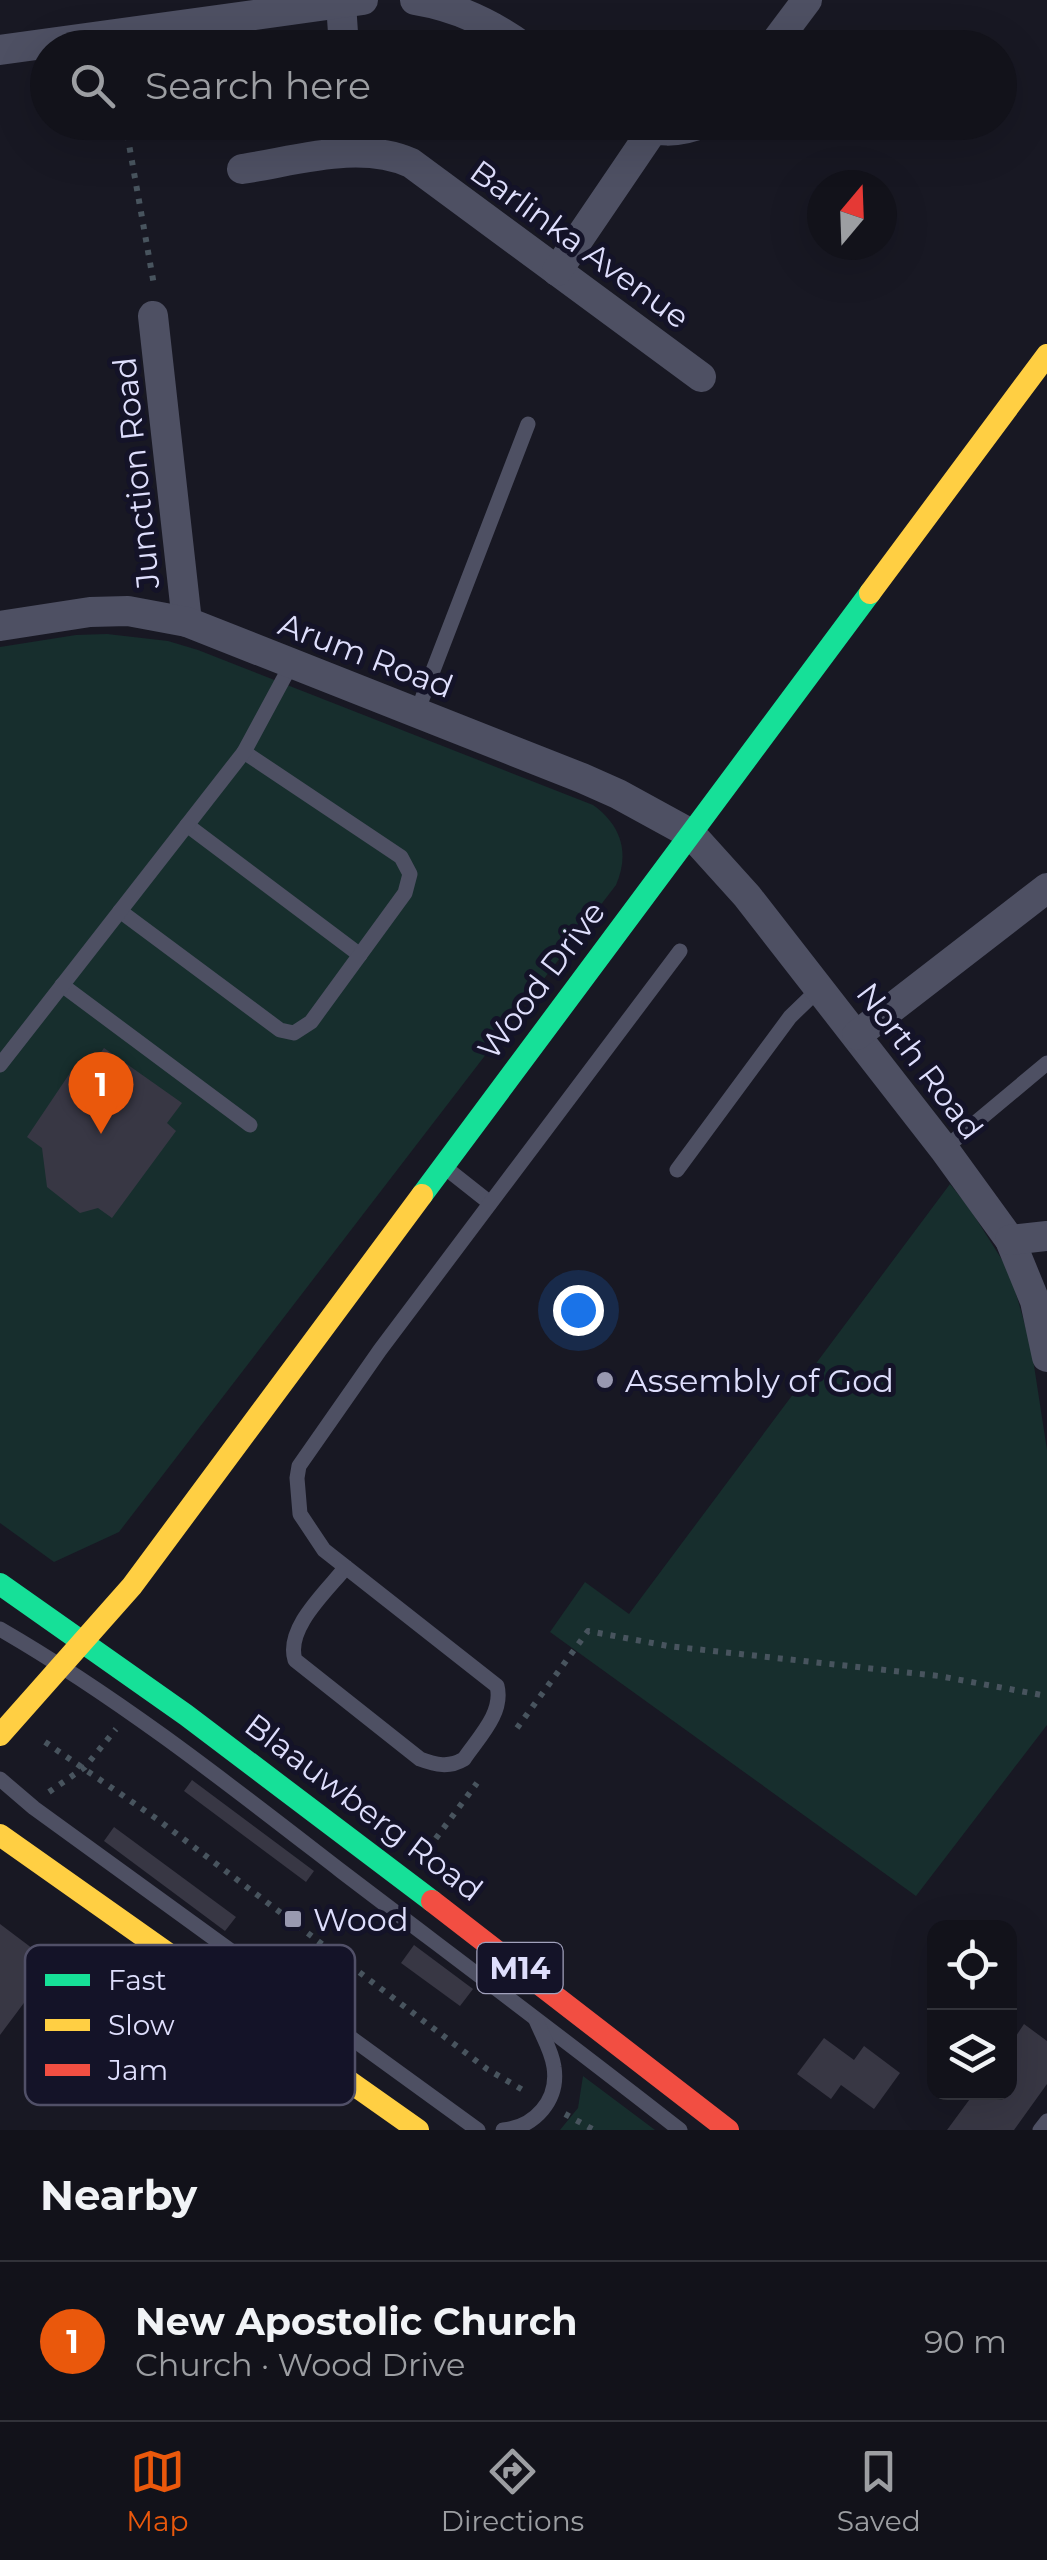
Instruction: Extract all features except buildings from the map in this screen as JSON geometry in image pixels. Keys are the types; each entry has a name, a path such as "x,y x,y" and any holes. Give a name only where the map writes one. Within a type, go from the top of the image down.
{"street":[{"path":"415,0 470,14 501,30"},
{"path":"784,30 807,0"},
{"path":"147,30 352,2 347,30"},
{"path":"0,50 30,46"},
{"name":"Barlinka Avenue","path":"242,169 342,140"},
{"name":"Barlinka Avenue","path":"353,140 412,163 700,377"},
{"path":"557,270 632,140"},
{"name":"Junction Road","path":"154,316 187,622"},
{"name":"Wood Drive","path":"0,1735 132,1586 1047,355"},
{"name":"Arum Road","path":"0,626 90,612 128,611 187,622 600,786 690,834"},
{"name":"North Road","path":"690,834 747,896 858,1035 1010,1240 1036,1301 1047,1357"},
{"path":"858,1035 1047,888"},
{"path":"1010,1240 1047,1236"},
{"name":"Blaauwberg Road","path":"0,1584 313,1806 728,2130"},
{"path":"0,1835 156,1945"},
{"path":"355,2086 418,2130"}],"lane":[{"path":"417,712 528,424"},
{"path":"0,1065 244,752 292,664"},
{"path":"120,911 286,1033 304,1030 311,1022 405,893 410,884 407,864 401,856 244,752"},
{"path":"187,825 360,955"},
{"path":"346,1568 300,1628 292,1644 296,1660 420,1759 444,1766 464,1759 494,1714 499,1698 497,1686 324,1550 300,1514 300,1466 380,1350 680,951"},
{"path":"62,985 250,1125"},
{"path":"677,1170 790,1017 820,988"},
{"path":"944,1148 1047,1063"},
{"path":"444,1166 490,1203"},
{"path":"0,1629 130,1712 680,2130"},
{"path":"0,1780 224,1945"},
{"path":"503,2130 529,2123 542,2112 554,2078 554,2062 534,2016"},
{"path":"355,2040 474,2126 491,2130"},
{"path":"1040,2130 1047,2121"}],"path":[{"path":"127,140 154,290 154,316"},
{"path":"572,1653 588,1632 668,1646 939,1676 1047,1696"},
{"path":"48,1793 85,1767 117,1728"},
{"path":"46,1743 85,1767 322,1945"},
{"path":"355,1970 487,2069 594,2130"}],"green space":[{"path":"107,634 168,641 198,650 593,805 616,831 622,862 616,885 119,1532 54,1562 0,1523 0,647"},
{"path":"950,1184 1004,1263 1031,1346 1047,1450 1047,1725 916,1896 550,1632 585,1582 629,1614"},
{"path":"583,2076 655,2130 560,2130 578,2108"}],"traffic: fast":[{"path":"422,1195 870,593"},
{"path":"0,1584 186,1715 432,1901"}],"traffic: slow":[{"path":"870,593 1047,355"},
{"path":"0,1735 132,1586 422,1195"},
{"path":"0,1835 156,1945"},
{"path":"355,2086 418,2130"}],"traffic: jam":[{"path":"432,1901 728,2130"}],"place":[{"name":"New Apostolic Church","path":"101,1134"},
{"name":"Assembly of God","path":"605,1380"},
{"name":"Wood","path":"293,1919"}]}
